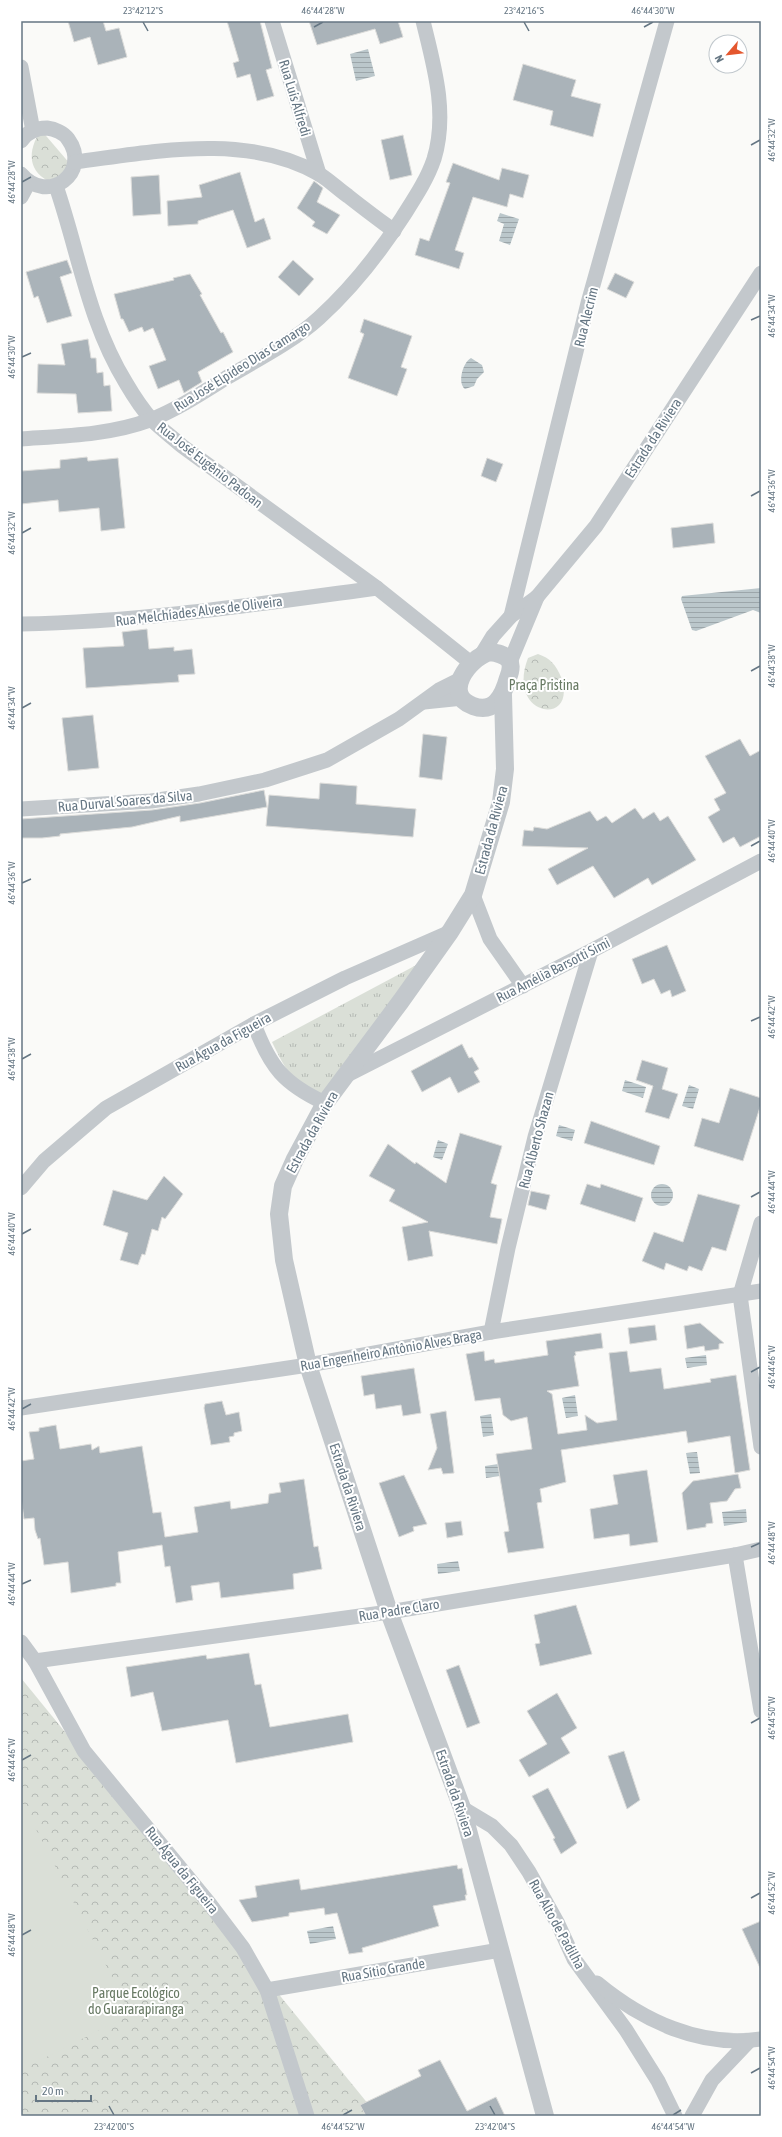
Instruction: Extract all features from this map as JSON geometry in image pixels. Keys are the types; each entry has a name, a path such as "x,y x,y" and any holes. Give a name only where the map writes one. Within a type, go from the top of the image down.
{"street":[{"name":"Rua Luís Alfredi","path":"272,21 320,174"},
{"name":"Rua José Elpídeo Dias Camargo","path":"21,439 100,431 151,420 224,380 318,319 364,272 394,230 428,174 434,158 440,124 441,104 438,83 423,21"},
{"name":"Rua Alecrim","path":"511,616 588,303 667,21"},
{"path":"21,67 33,131"},
{"path":"21,141 33,131 50,128 67,137 75,153 75,162 67,178 56,186 42,187 25,178 21,198"},
{"path":"75,162 176,149 214,148 266,155 289,161 320,174 394,230"},
{"name":"Rua José Eugênio Padoan","path":"56,186 68,223 81,275 100,334 117,369 151,420 182,446 242,491 477,658"},
{"name":"Estrada da Riviera","path":"477,658 493,636 511,616 537,597 596,526 761,273"},
{"name":"Rua Melchíades Alves de Oliveira","path":"21,624 88,623 208,612 377,588"},
{"name":"Estrada da Riviera","path":"510,662 537,597"},
{"path":"490,652 505,656 510,662 510,671 503,695 494,705 482,708 471,706 463,698 459,689 459,680 464,671 477,658 490,652"},
{"name":"Rua Durval Soares da Silva","path":"21,809 151,801 199,794 265,780 327,760 399,719 439,690 459,680"},
{"name":"Estrada da Riviera","path":"503,695 506,769 501,802 473,895 450,932 402,1001 325,1104 294,1159 283,1186 279,1214 284,1260 308,1365 389,1612 462,1808 545,2116"},
{"name":"Rua Durval Soares da Silva","path":"423,702 463,698"},
{"name":"Estrada da Riviera","path":"482,708 504,741"},
{"name":"Rua Amélia Barsotti Simi","path":"344,1077 591,951 761,861"},
{"path":"473,895 490,939 523,986"},
{"name":"Rua Água da Figueira","path":"21,1188 44,1161 106,1108 254,1024 345,978 450,932"},
{"name":"Rua Alberto Shazan","path":"491,1332 508,1248 535,1137 591,951"},
{"path":"254,1024 264,1050 280,1075 302,1092 325,1104"},
{"path":"761,1223 740,1295 761,1447"},
{"name":"Rua Engenheiro Antônio Alves Braga","path":"21,1408 308,1365 491,1332 761,1291"},
{"name":"Rua Padre Claro","path":"35,1661 389,1612 736,1555 761,1549"},
{"path":"736,1555 761,1711"},
{"name":"Rua Água da Figueira","path":"21,1642 35,1661 84,1751 209,1903 243,1948 267,1990 307,2116"},
{"name":"Rua Alto de Padilha","path":"462,1808 492,1826 511,1845 529,1872 574,1959 626,2030 658,2081 675,2116"},
{"name":"Rua Sítio Grande","path":"267,1990 500,1950"},
{"path":"574,1959 598,1983 617,1999 646,2017 672,2030 727,2041 755,2040"},
{"path":"692,2116 712,2080 755,2040"}],"green space":[{"path":"41,130 71,165 53,183 44,179 38,173 32,161 33,146"},
{"name":"Praça Pristina","path":"538,654 552,662 561,677 564,693 560,704 552,709 543,709 533,704 526,693 524,678 528,658"},
{"path":"422,962 321,1098 296,1081 281,1061 272,1042"},
{"name":"Parque Ecológico do Guararapiranga","path":"21,1678 378,2116 21,2116"},
{"path":"21,1800 131,2014 21,2070"}],"shaded area":[{"path":"368,49 375,76 356,81 350,54"},
{"path":"500,213 519,219 510,245 499,241 504,224 497,221"},
{"path":"471,358 482,365 484,372 477,379 474,386 465,389 461,382 461,378 463,368"},
{"path":"761,588 761,613 753,610 696,631 692,630 681,599 682,596"},
{"path":"625,1080 646,1087 643,1098 622,1091"},
{"path":"689,1085 699,1089 693,1109 682,1106"},
{"path":"559,1125 575,1130 572,1141 556,1136"},
{"path":"438,1140 448,1144 442,1160 433,1157"},
{"path":"662,1184 670,1187 673,1195 670,1203 662,1206 654,1203 651,1195 654,1187"},
{"path":"706,1355 707,1365 687,1368 685,1358"},
{"path":"575,1395 578,1416 566,1418 562,1398"},
{"path":"491,1414 494,1435 483,1437 480,1416"},
{"path":"697,1452 700,1473 690,1474 686,1453"},
{"path":"505,1463 507,1475 486,1478 485,1466"},
{"path":"746,1509 747,1522 724,1526 722,1512"},
{"path":"458,1561 460,1571 438,1574 437,1564"},
{"path":"333,1926 336,1939 310,1944 307,1931"}],"building":[{"path":"68,21 103,21 106,31 119,28 127,57 98,65 90,37 74,42"},
{"path":"227,21 260,21 272,68 266,70 274,96 257,101 250,74 237,78 233,63 239,61"},
{"path":"309,21 398,21 403,37 380,44 375,29 317,45"},
{"path":"523,64 576,80 571,96 601,104 593,137 550,125 553,111 513,100"},
{"path":"403,135 412,175 390,180 381,140"},
{"path":"453,163 499,180 502,168 529,175 523,198 510,194 507,207 473,197 455,250 464,253 459,269 415,255 420,238 429,241 450,183 446,182"},
{"path":"240,172 255,222 264,218 271,239 247,248 233,210 198,221 198,224 168,226 167,201 202,197 199,185"},
{"path":"159,175 161,214 133,216 131,177"},
{"path":"314,181 323,188 317,202 340,215 327,234 312,226 315,222 297,208"},
{"path":"67,260 72,273 60,277 72,316 47,323 38,296 34,298 26,272"},
{"path":"293,260 314,279 299,296 278,277"},
{"path":"615,273 634,282 626,298 607,289"},
{"path":"190,274 202,294 200,295 221,333 223,332 233,352 198,372 202,382 184,393 179,380 158,389 149,366 166,360 153,328 144,332 142,327 129,332 123,319 121,319 114,294 174,280 173,278"},
{"path":"364,319 412,336 401,367 407,369 397,396 348,378 364,334 360,332"},
{"path":"88,339 91,358 96,358 97,373 103,372 104,386 110,385 112,411 78,413 76,394 37,393 38,364 65,365 61,344"},
{"path":"87,457 88,461 118,458 125,528 101,531 99,508 59,512 58,500 21,504 21,471 60,468 60,460"},
{"path":"487,458 503,464 496,482 481,476"},
{"path":"713,523 715,543 673,548 671,528"},
{"path":"147,629 149,649 174,647 174,651 192,649 195,674 178,675 179,682 86,688 83,648 124,646 122,632"},
{"path":"93,715 99,768 68,771 62,718"},
{"path":"423,734 447,737 442,780 419,777"},
{"path":"740,739 750,756 761,750 761,836 740,847 734,837 723,843 708,817 720,810 714,799 726,793 705,756"},
{"path":"320,783 357,786 356,804 416,809 413,837 266,826 269,795 319,799"},
{"path":"264,790 267,807 180,822 180,816 132,827 60,834 60,836 42,838 21,838 21,819 152,810 200,803"},
{"path":"635,808 643,819 654,812 660,821 668,816 696,860 652,885 648,878 614,898 593,866 557,885 548,869 588,848 522,846 524,830 533,831 534,827 547,829 590,811 597,821 606,816 612,823"},
{"path":"667,945 686,991 672,997 670,990 661,994 654,979 642,984 632,959"},
{"path":"462,1044 469,1058 472,1057 479,1069 474,1072 480,1082 458,1093 450,1077 422,1092 411,1071"},
{"path":"642,1060 668,1068 662,1089 678,1094 669,1119 645,1112 653,1086 636,1080"},
{"path":"730,1088 761,1098 761,1104 743,1161 694,1146 702,1118 719,1123"},
{"path":"591,1121 660,1146 654,1165 584,1143"},
{"path":"460,1133 502,1146 491,1183 497,1185 490,1217 502,1219 497,1244 429,1231 433,1256 408,1261 402,1227 428,1222 389,1201 395,1190 369,1176 388,1144 415,1164 416,1162 446,1183"},
{"path":"164,1176 183,1194 165,1219 162,1217 158,1231 152,1229 145,1255 142,1254 138,1265 120,1260 128,1233 103,1225 113,1190 147,1200"},
{"path":"587,1184 600,1188 601,1184 643,1198 635,1222 580,1204"},
{"path":"531,1191 550,1195 546,1210 528,1205"},
{"path":"698,1194 740,1205 726,1251 712,1247 702,1271 689,1266 687,1271 666,1263 664,1270 642,1261 654,1232 683,1242"},
{"path":"700,1323 724,1343 719,1344 719,1349 705,1351 704,1346 687,1349 684,1326"},
{"path":"655,1325 657,1340 630,1344 628,1328"},
{"path":"601,1333 603,1348 575,1352 576,1355 574,1356 579,1386 547,1391 552,1394 558,1434 587,1430 585,1415 597,1423 617,1420 609,1353 627,1351 630,1372 661,1368 664,1389 711,1382 710,1379 736,1375 750,1470 735,1473 730,1436 688,1443 686,1431 561,1450 566,1482 540,1489 542,1502 537,1503 544,1548 508,1553 504,1532 509,1531 496,1454 532,1449 527,1417 511,1421 503,1415 500,1398 475,1401 466,1354 484,1351 485,1361 494,1359 495,1363 548,1355 546,1341"},
{"path":"414,1368 421,1413 403,1416 401,1405 376,1409 374,1394 364,1396 361,1376"},
{"path":"222,1401 226,1415 239,1412 242,1431 234,1433 234,1436 229,1437 230,1442 211,1445 204,1408 205,1404"},
{"path":"446,1411 454,1473 443,1474 441,1468 428,1470 437,1448 430,1414"},
{"path":"56,1425 60,1449 91,1444 92,1450 99,1446 100,1453 142,1446 153,1513 161,1512 165,1537 198,1532 194,1507 230,1501 231,1509 268,1503 269,1494 281,1492 279,1483 304,1479 314,1547 318,1546 322,1569 293,1574 294,1589 221,1598 219,1582 191,1586 193,1600 176,1603 170,1566 165,1567 162,1545 118,1552 121,1583 116,1583 116,1586 71,1593 68,1562 44,1565 40,1538 38,1539 35,1530 34,1518 24,1519 21,1497 21,1461 34,1459 29,1432 39,1431 39,1428"},
{"path":"647,1470 658,1542 630,1546 629,1534 594,1539 590,1509 618,1504 613,1475"},
{"path":"738,1474 741,1488 735,1489 727,1501 710,1503 713,1523 706,1524 706,1527 687,1530 682,1493 693,1481"},
{"path":"404,1475 427,1524 413,1527 414,1531 399,1537 379,1483"},
{"path":"461,1521 463,1535 447,1538 445,1523"},
{"path":"576,1605 592,1654 540,1666 535,1644 540,1643 534,1615"},
{"path":"249,1653 255,1685 261,1684 270,1727 348,1714 353,1742 236,1763 228,1720 162,1731 153,1692 131,1697 126,1667 206,1655 207,1659"},
{"path":"459,1665 480,1723 467,1728 446,1670"},
{"path":"557,1693 577,1728 561,1738 570,1753 529,1777 519,1760 547,1744 527,1711"},
{"path":"624,1751 640,1800 627,1809 608,1756"},
{"path":"548,1788 577,1843 561,1854 553,1839 555,1838 532,1796"},
{"path":"457,1865 458,1869 462,1868 467,1895 465,1895 466,1900 433,1906 439,1926 362,1948 363,1952 349,1954 337,1913 325,1915 324,1908 289,1913 289,1916 252,1922 239,1900 257,1897 255,1886 299,1879 301,1890"},
{"path":"761,1921 761,1970 742,1929"},
{"path":"440,2060 467,2111 496,2097 505,2116 366,2116 360,2105 421,2076 418,2070"}]}
